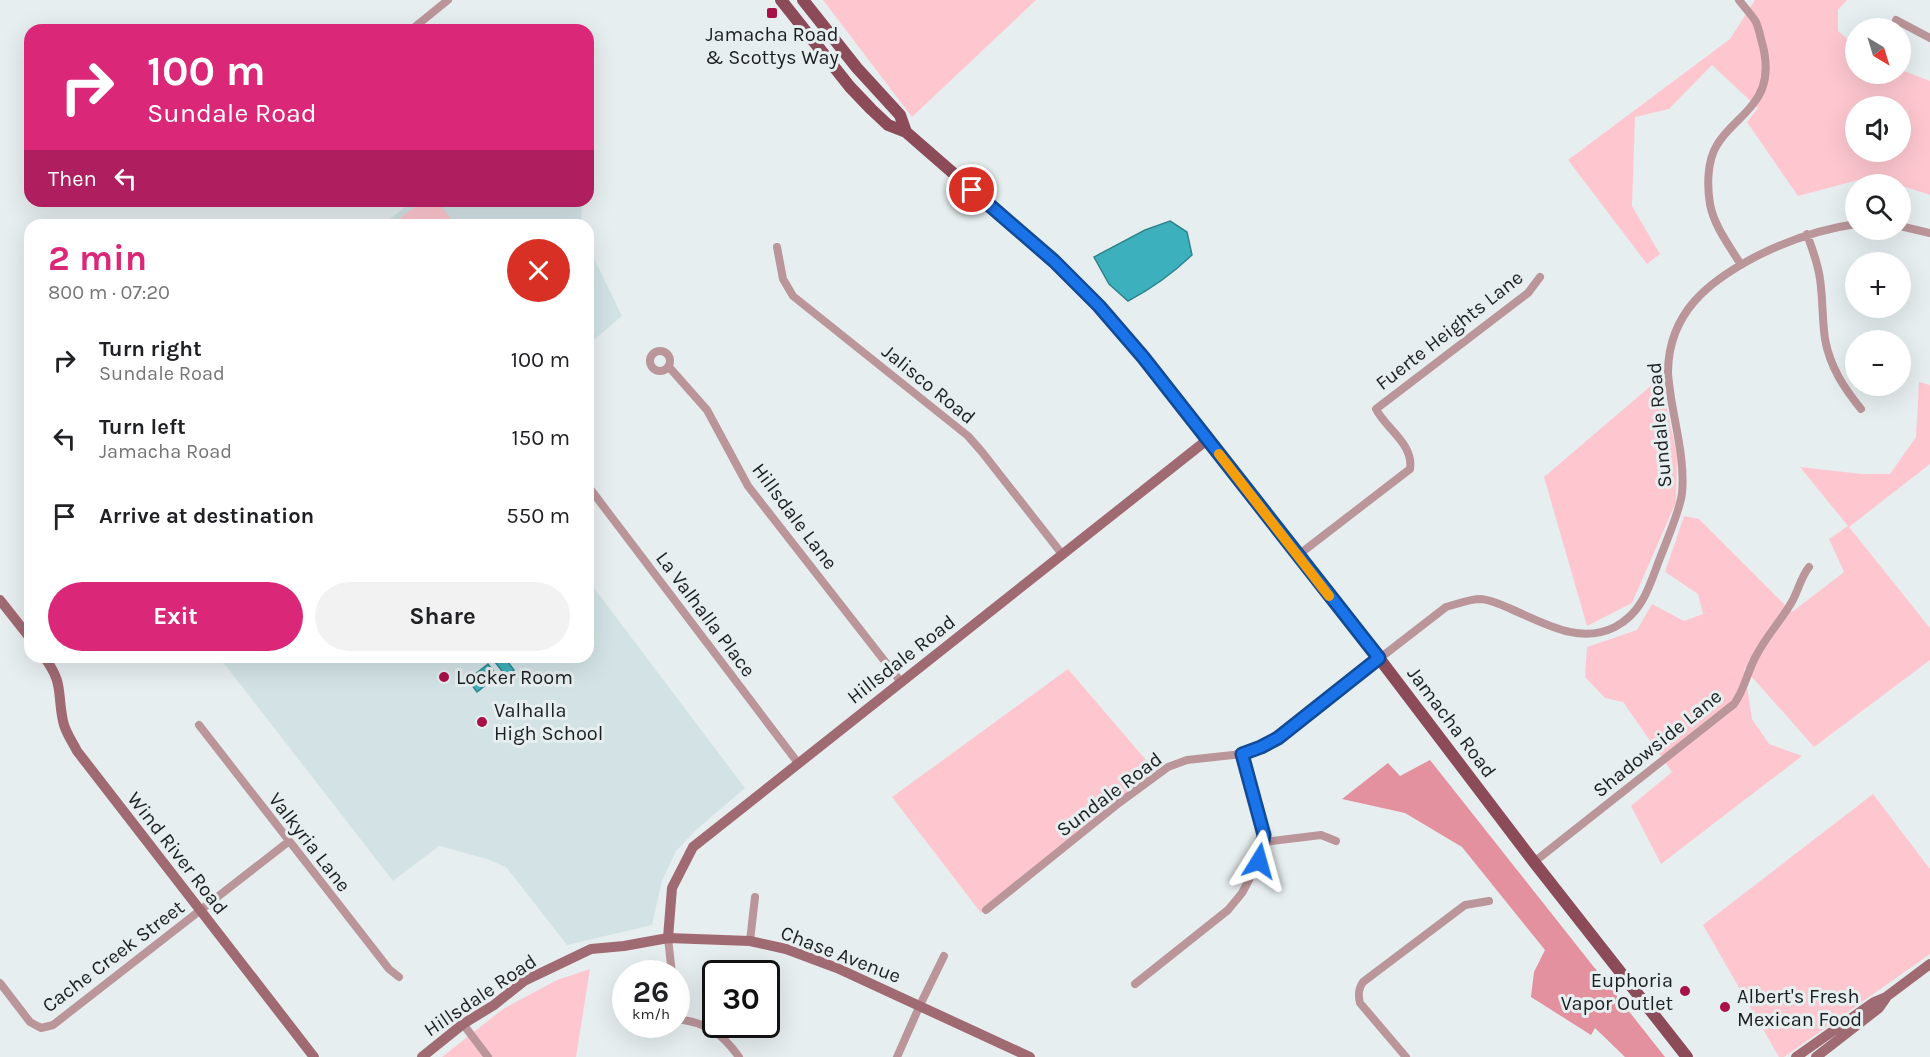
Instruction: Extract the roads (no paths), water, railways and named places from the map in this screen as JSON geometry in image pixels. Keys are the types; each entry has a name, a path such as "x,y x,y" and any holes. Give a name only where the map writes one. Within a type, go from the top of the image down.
{"main road":[{"name":"Jamacha Road","path":"781,0 850,87 888,125 906,132 1054,261 1099,306 1143,357 1688,1057"},
{"name":"Jamacha Road","path":"803,0 857,68 900,115 906,132"}],"street":[{"path":"418,24 448,0"},
{"path":"1739,0 1756,23 1766,56 1766,78 1753,105 1716,146 1708,184 1714,218 1741,265"},
{"path":"1911,28 1930,38"},
{"name":"Sundale Road","path":"986,910 1119,803 1168,767 1187,760 1242,754 1278,738 1446,607 1483,599 1564,632 1576,634 1592,634 1608,630 1624,621 1637,610 1648,592 1682,495 1682,467 1668,373 1672,340 1690,305 1706,288 1741,265 1772,249 1807,234 1845,225"},
{"path":"1911,229 1930,233"},
{"path":"1807,234 1820,277 1826,341 1832,364 1842,386 1861,410"},
{"name":"Jalisco Road","path":"777,247 783,279 793,296 968,436 1062,554"},
{"name":"Fuerte Heights Lane","path":"1297,556 1410,469 1410,454 1382,420 1376,409 1528,292 1540,277"},
{"name":"Hillsdale Lane","path":"669,366 707,410 748,486 901,682"},
{"name":"Hillsdale Road","path":"668,938 672,888 693,847 1207,440"},
{"name":"La Valhalla Place","path":"594,494 798,763"},
{"name":"Shadowside Lane","path":"1534,862 1734,704 1744,689 1754,659 1762,644 1790,606 1803,574 1809,567"},
{"path":"0,600 24,630"},
{"name":"Wind River Road","path":"49,663 60,686 63,720 67,733 77,751 314,1057"},
{"name":"Valkyria Lane","path":"199,725 288,842 389,969 399,977"},
{"path":"1135,984 1228,910 1246,885 1259,861 1264,835 1242,754"},
{"path":"1264,842 1321,834 1336,841"},
{"name":"Cache Creek Street","path":"0,983 30,1022 41,1028 53,1025 288,842"},
{"path":"750,941 755,897"},
{"path":"1406,1057 1360,1003 1359,988 1363,982 1465,905 1489,901"},
{"path":"668,938 670,960"},
{"name":"Chase Avenue","path":"591,949 668,938 750,941 786,949 837,968 1030,1057"},
{"name":"Hillsdale Road","path":"422,1057 463,1024 494,1005 524,981 591,949"},
{"path":"897,1057 944,956"},
{"path":"1797,1057 1874,1002 1886,997 1930,964"},
{"path":"1816,1057 1879,1008 1886,997"},
{"path":"690,1021 716,1031 739,1057"},
{"path":"463,1024 488,1057"}],"water":[{"path":"1170,221 1187,232 1192,255 1162,280 1128,301 1109,284 1094,257 1145,230"},
{"path":"496,663 509,663 514,670 506,676"},
{"path":"488,664 497,676 477,692 468,680"}],"place":[{"name":"Jamacha Road & Scottys Way","path":"772,13"},
{"name":"Locker Room","path":"444,677"},
{"name":"Valhalla High School","path":"482,722"},
{"name":"Euphoria Vapor Outlet","path":"1685,991"},
{"name":"Albert's Fresh Mexican Food","path":"1725,1007"}]}
